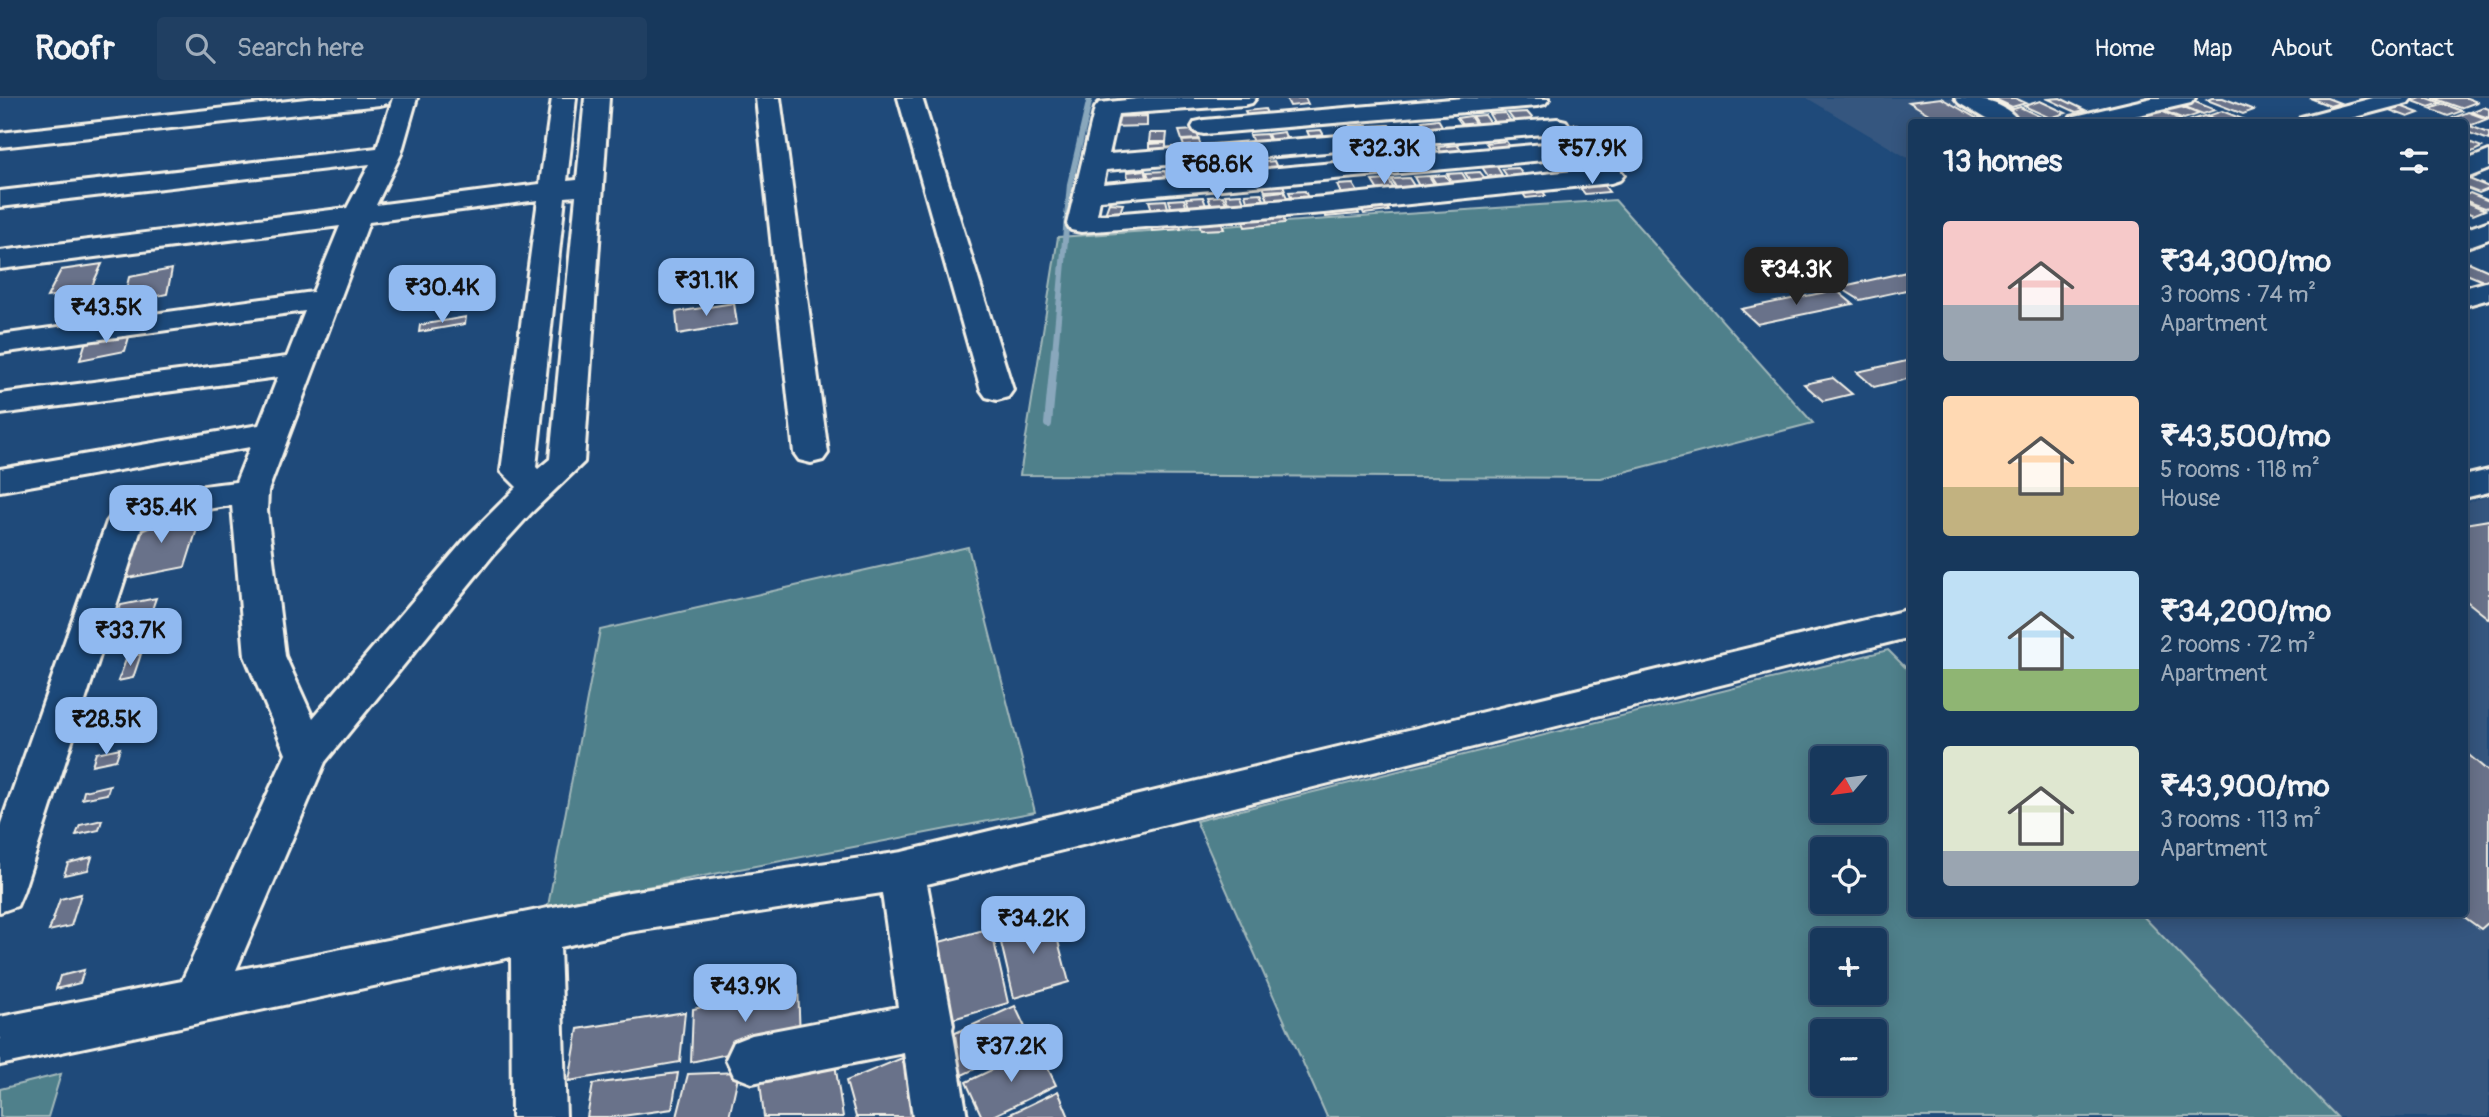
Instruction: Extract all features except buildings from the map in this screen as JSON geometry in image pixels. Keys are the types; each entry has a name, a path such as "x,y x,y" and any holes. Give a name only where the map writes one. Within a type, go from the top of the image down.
{"street":[{"path":"0,140 380,98"},
{"path":"307,754 265,656 249,511 250,491 358,214 388,154 405,98"},
{"path":"538,485 518,471 564,98"},
{"path":"198,1001 307,754 480,546 538,485 567,462 597,98"},
{"path":"768,98 811,453"},
{"path":"911,98 997,390"},
{"path":"1244,98 1107,108 1081,224 1324,205 1611,175"},
{"path":"1183,129 1289,108 1537,98 1556,117 1555,133 1544,147 1566,180"},
{"path":"2093,119 2183,98"},
{"path":"2321,119 2400,98"},
{"path":"1971,99 2002,119"},
{"path":"2374,105 2392,119"},
{"path":"1289,108 1324,205"},
{"path":"1095,163 1557,125"},
{"path":"1100,137 1128,134"},
{"path":"1088,193 1545,152"},
{"path":"0,199 388,154"},
{"path":"2468,170 2489,159"},
{"path":"2468,174 2489,182"},
{"path":"0,260 590,186"},
{"path":"2468,238 2489,229"},
{"path":"2468,296 2489,290"},
{"path":"0,344 325,299"},
{"path":"0,404 299,365"},
{"path":"0,480 271,433"},
{"path":"2468,486 2489,481"},
{"path":"0,892 125,522 147,509 172,502 250,491"},
{"path":"0,1041 629,912 902,871 1908,624"},
{"path":"902,871 928,1025 940,1117"},
{"path":"535,931 540,1117"},
{"path":"752,1059 928,1025"}],"shaded area":[{"path":"1807,98 1950,98 1984,119 1908,119 1908,158"},
{"path":"2489,496 2489,1117 2337,1117 2144,917 2468,917 2468,502"}],"green space":[{"path":"1615,200 1813,423 1601,478 1020,475 1058,237"},
{"path":"968,547 1035,812 548,906 600,630"},
{"path":"1888,650 1908,670 1908,917 2144,917 2337,1117 1327,1117 1196,821"},
{"path":"61,1074 48,1117 0,1117 0,1089"}],"waterway":[{"path":"1055,352 1070,184 1090,98"},
{"path":"1048,424 1055,350"}]}
